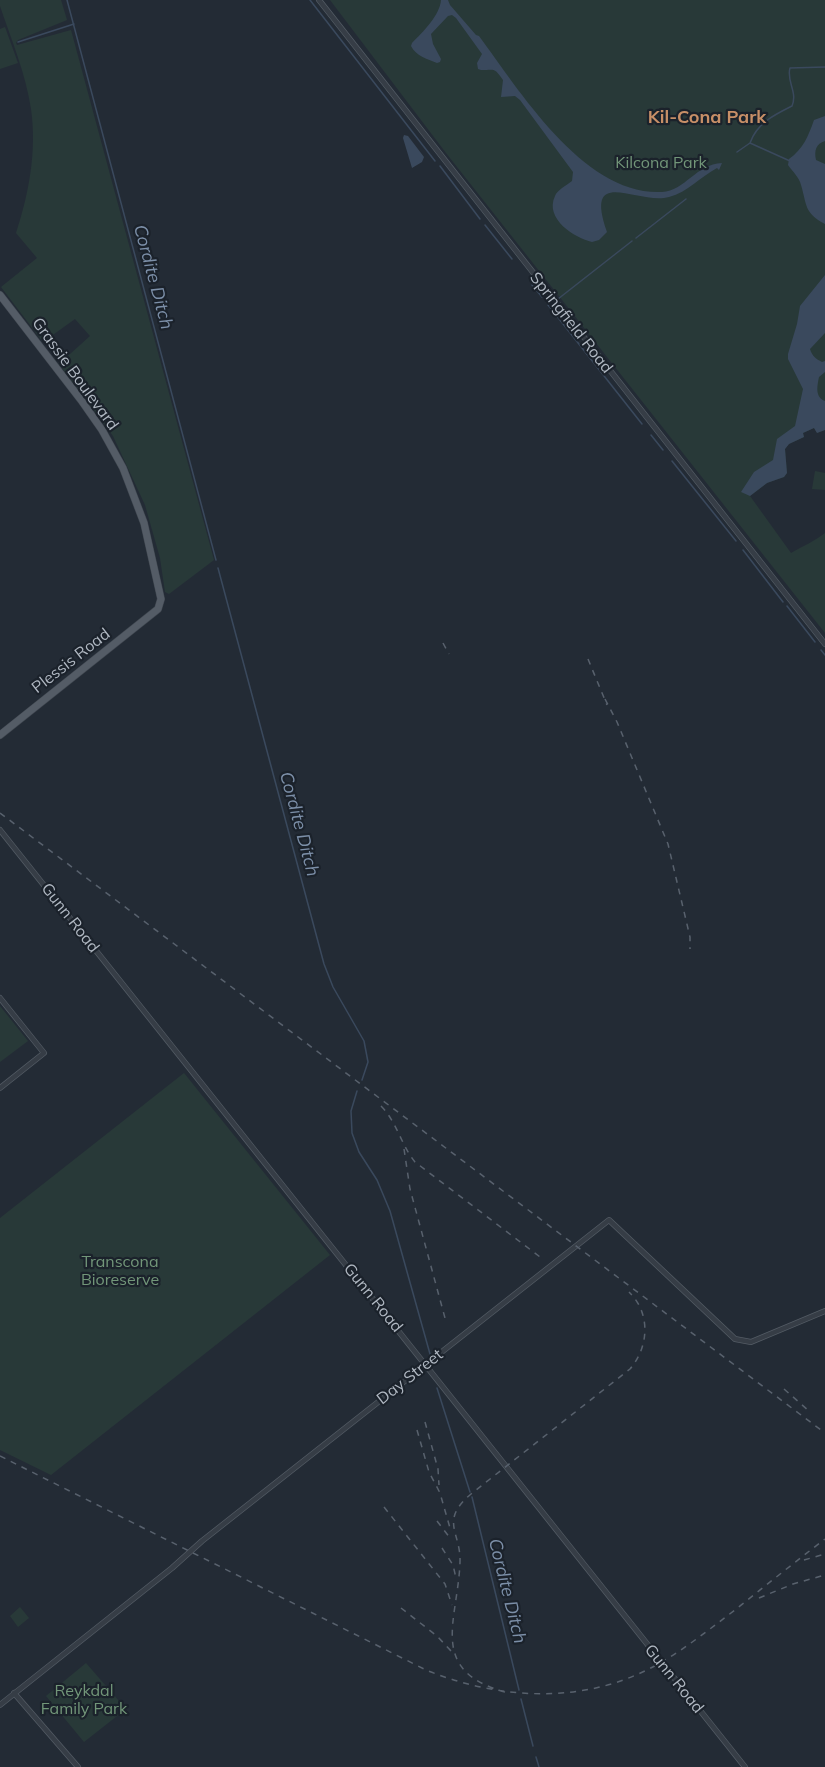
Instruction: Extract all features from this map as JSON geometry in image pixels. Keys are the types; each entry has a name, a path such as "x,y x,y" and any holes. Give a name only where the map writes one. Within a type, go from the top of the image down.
{"main road":[{"name":"Grassie Boulevard","path":"0,296 81,400 102,430 123,468 148,538 161,596 158,609"},
{"name":"Plessis Road","path":"0,735 158,609"}],"street":[{"name":"Springfield Road","path":"319,0 825,645"},
{"name":"Gunn Road","path":"0,830 745,1767"},
{"path":"0,998 44,1053 0,1088"},
{"name":"Day Street","path":"0,1705 172,1568 202,1541 609,1220 735,1339 751,1342 825,1311"},
{"path":"14,1693 78,1767"}],"green space":[{"path":"0,0 61,0 67,20 18,40 17,45 71,30 214,560 169,594 165,592 160,558 145,505 113,436 59,364 90,336 75,319 43,342 1,287 37,258 16,233 31,172 33,125 26,83"},
{"name":"Kilcona Park","path":"330,0 825,0 825,430 817,433 814,428 803,433 804,437 789,444 785,449 787,473 784,477 767,483 750,496 791,553 825,533 825,633 446,153"},
{"path":"5,27 18,63 0,69 0,29"},
{"path":"815,471 825,473 825,490 812,489"},
{"path":"0,1006 28,1041 0,1062"},
{"name":"Transcona Bioreserve","path":"184,1073 330,1255 51,1475 0,1450 0,1218"},
{"path":"20,1607 29,1618 18,1627 10,1616"},
{"name":"Reykdal Family Park","path":"86,1663 126,1709 84,1742 46,1696"}],"water":[{"path":"441,0 448,0 479,36 534,111 557,136 581,159 606,177 633,189 662,192 670,191 713,164 722,163 719,170 717,168 682,192 669,197 608,193 602,199 607,232 599,240 592,242 570,232 557,220 553,204 558,192 572,181 573,172 520,100 515,96 501,97 503,80 498,73 494,70 478,69 477,63 482,54 456,18 452,15 448,16 431,34 433,44 441,59 440,62 422,57 411,46 434,17"},
{"path":"825,116 825,141 816,148 815,153 816,160 825,164 825,224 810,212 800,182 788,165 789,159 798,151 810,132 814,120"},
{"path":"404,135 408,136 424,157 422,162 412,168 403,138"},
{"path":"825,275 825,333 810,349 816,358 822,362 825,361 825,372 819,377 817,388 818,394 825,401 825,430 817,433 814,428 803,433 804,437 789,444 785,449 787,473 784,477 767,483 750,496 741,492 754,472 773,460 777,439 795,426 803,389 788,359 788,354 800,306"}],"waterway":[{"name":"Cordite Ditch","path":"67,0 216,560"},
{"path":"310,0 435,161"},
{"path":"18,42 74,24"},
{"path":"750,143 762,125 792,106 794,96 789,77 790,68 825,67"},
{"path":"737,152 750,143 790,161"},
{"path":"440,166 480,219"},
{"path":"636,238 686,199"},
{"path":"485,225 512,259"},
{"path":"558,299 632,241"},
{"path":"532,285 542,297"},
{"path":"548,305 553,311"},
{"path":"556,315 642,424"},
{"path":"651,435 663,450"},
{"path":"672,461 736,541"},
{"path":"743,550 783,602"},
{"name":"Cordite Ditch","path":"218,568 324,964 333,987 364,1041 368,1062 362,1080"},
{"path":"787,606 815,642"},
{"path":"821,650 825,655"},
{"name":"Cordite Ditch","path":"357,1091 351,1111 352,1133 359,1152 377,1180 390,1211 430,1354"},
{"name":"Cordite Ditch","path":"437,1388 470,1492"},
{"name":"Cordite Ditch","path":"472,1497 519,1690"},
{"name":"Cordite Ditch","path":"521,1699 533,1746"},
{"name":"Cordite Ditch","path":"536,1757 539,1767"}],"railway":[{"path":"443,643 449,654"},
{"path":"588,659 607,705"},
{"path":"605,699 617,722 668,844 690,937 690,949"},
{"path":"0,813 825,1433"},
{"path":"381,1106 391,1119 415,1162 544,1260"},
{"path":"404,1149 410,1189 445,1318"},
{"path":"505,1692 481,1683 465,1671 456,1657 452,1641 460,1562 454,1527 456,1512 461,1503 471,1494 630,1369 641,1351 645,1330 641,1310 629,1292"},
{"path":"784,1389 809,1411"},
{"path":"425,1422 438,1469 439,1485"},
{"path":"417,1430 429,1472 440,1493 450,1528"},
{"path":"0,1456 426,1670 477,1686 531,1694 584,1690 610,1684 650,1669 699,1637 825,1539"},
{"path":"384,1507 445,1584 452,1605"},
{"path":"437,1521 450,1538"},
{"path":"442,1548 453,1565 456,1578"},
{"path":"804,1560 825,1554"},
{"path":"759,1598 793,1584 825,1575"},
{"path":"401,1608 437,1636 452,1652"}],"district":[{"name":"Kil-Cona Park","path":"707,118"}]}
